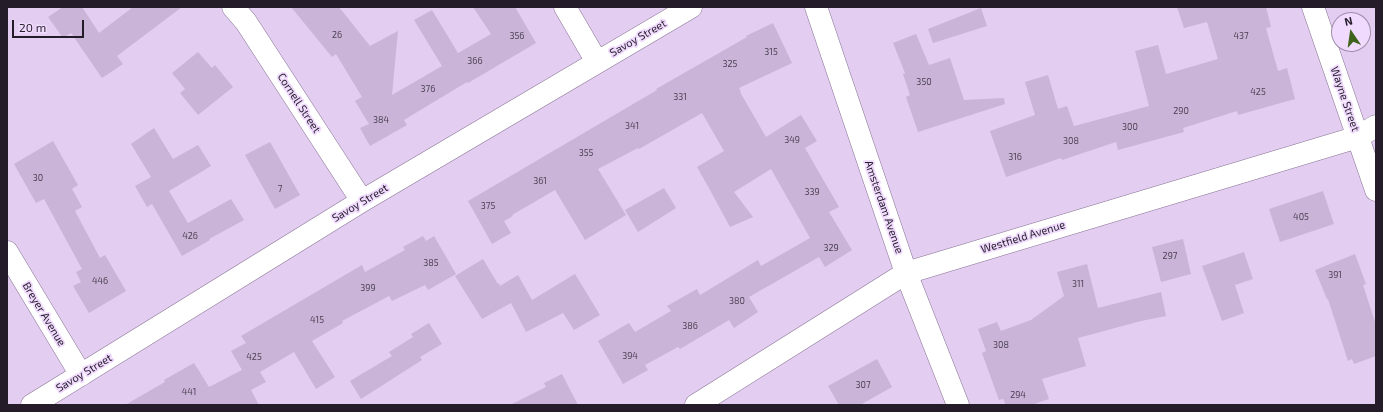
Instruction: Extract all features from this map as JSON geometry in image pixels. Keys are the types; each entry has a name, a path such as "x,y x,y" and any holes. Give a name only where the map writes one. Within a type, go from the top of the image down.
{"street":[{"name":"Cornell Street","path":"233,7 246,22 362,201"},
{"path":"565,7 597,62"},
{"name":"Savoy Street","path":"32,405 362,201 691,7"},
{"name":"Amsterdam Avenue","path":"816,7 906,273 958,405"},
{"name":"Wayne Street","path":"1313,7 1376,190"},
{"name":"Westfield Avenue","path":"696,405 906,273 1358,137 1376,126"},
{"name":"Breyer Avenue","path":"7,252 81,375"}],"building":[{"path":"63,7 82,7 99,33 133,7 182,7 117,56 123,64 102,78 71,33 63,38 48,17"},
{"path":"291,7 339,7 370,46 398,31 392,95 442,66 414,20 432,10 458,53 491,34 473,7 515,7 536,43 404,120 407,125 370,146 360,128 369,124 355,101 362,97 336,54 332,57"},
{"path":"1177,7 1266,7 1271,27 1266,28 1278,71 1287,68 1295,99 1238,115 1237,111 1183,128 1184,132 1118,150 1116,142 1062,160 1061,158 1006,177 990,131 1035,115 1025,82 1048,75 1058,109 1067,106 1074,126 1149,106 1135,51 1158,45 1166,74 1218,59 1207,22 1184,28"},
{"path":"981,8 987,26 933,43 928,29"},
{"path":"773,23 792,63 739,88 740,92 766,137 801,115 817,141 805,148 839,207 829,212 852,250 825,267 819,257 749,297 758,312 734,328 729,320 680,349 678,347 645,365 648,370 623,384 598,341 629,323 635,332 671,311 667,306 697,289 700,295 758,260 761,266 810,238 771,169 734,192 753,217 730,227 697,167 724,151 702,113 639,149 638,148 598,169 626,215 585,240 555,190 504,221 511,233 492,244 468,201 657,90 656,89 747,37 746,36"},
{"path":"916,34 929,65 950,58 964,100 1004,98 1005,104 918,132 906,97 910,95 903,74 905,73 893,43"},
{"path":"198,52 212,68 215,65 233,87 198,115 180,93 185,89 172,73"},
{"path":"154,128 173,159 198,145 211,166 169,191 188,223 231,199 244,220 182,256 152,204 147,207 135,186 151,177 131,144"},
{"path":"53,141 78,185 72,189 82,207 75,211 100,258 105,255 126,291 89,313 73,286 81,282 76,272 82,269 44,199 36,203 14,164"},
{"path":"270,142 300,195 275,209 245,155"},
{"path":"664,188 676,208 638,232 625,210"},
{"path":"1323,191 1334,224 1280,242 1269,209"},
{"path":"423,236 426,241 434,236 456,274 428,290 425,285 392,301 389,296 342,321 343,323 312,341 335,377 316,389 294,352 260,372 266,382 251,390 259,405 125,405 194,363 209,387 242,370 231,351 246,343 241,336 362,265 365,272 405,250 403,247"},
{"path":"1183,239 1191,274 1161,282 1152,247"},
{"path":"1244,252 1253,279 1235,285 1244,313 1222,321 1202,266"},
{"path":"1355,254 1366,284 1363,285 1376,325 1376,356 1354,364 1352,359 1348,361 1328,299 1315,270"},
{"path":"483,259 500,286 518,275 532,300 575,274 600,315 574,330 563,313 526,332 511,303 482,319 455,276"},
{"path":"1087,264 1098,308 1161,292 1166,316 1141,321 1078,338 1086,366 1042,379 1049,399 1031,405 1006,405 1003,399 999,400 982,353 986,351 978,329 997,322 1001,331 1031,320 1064,296 1057,272"},
{"path":"429,323 442,344 420,357 422,360 361,399 350,381 392,356 389,352 413,337 411,334"},
{"path":"877,359 892,387 860,405 839,405 828,386"},
{"path":"562,374 578,405 510,405 546,387 544,383"}]}
